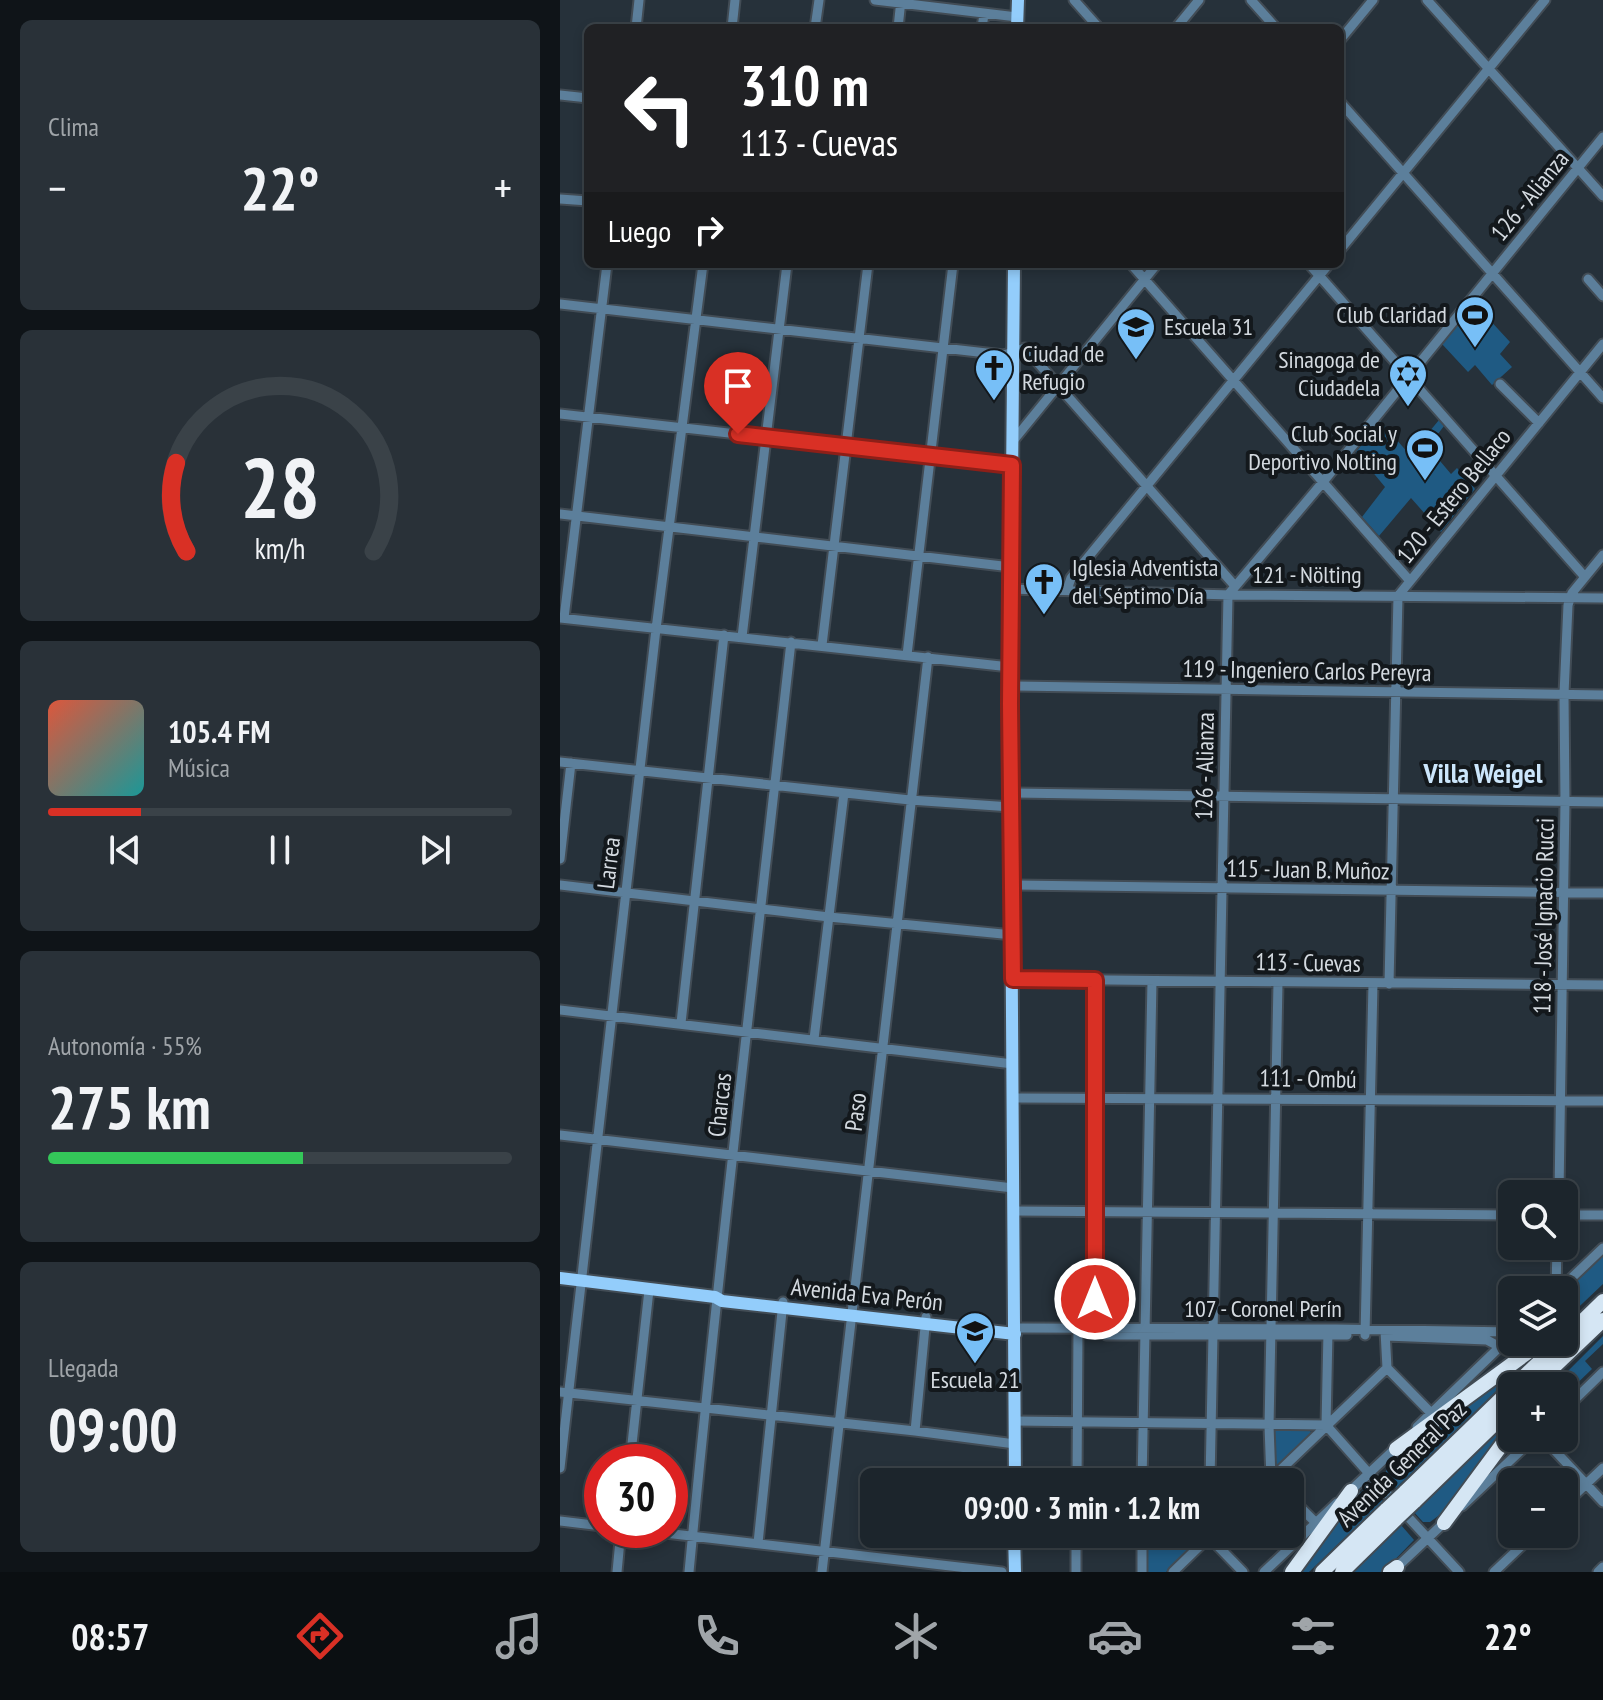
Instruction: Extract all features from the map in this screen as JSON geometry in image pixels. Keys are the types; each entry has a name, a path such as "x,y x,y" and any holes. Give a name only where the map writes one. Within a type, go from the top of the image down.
{"highway":[{"path":"1578,1316 1603,1301"},
{"name":"Avenida General Paz","path":"1578,1325 1603,1301"},
{"path":"1549,1372 1603,1320"},
{"path":"1560,1372 1603,1320"},
{"path":"1396,1449 1523,1356"},
{"name":"Avenida General Paz","path":"1529,1372 1545,1356"},
{"name":"Avenida General Paz","path":"1409,1497 1498,1403"},
{"name":"Avenida General Paz","path":"1322,1572 1498,1419"},
{"path":"1444,1523 1498,1450"},
{"path":"1292,1572 1318,1527 1351,1491"},
{"name":"Avenida General Paz","path":"1342,1572 1395,1510"}],"main road":[{"path":"1017,23 1018,0"},
{"path":"1014,268 1010,686 1015,1468"},
{"name":"Avenida Eva Perón","path":"560,1278 1015,1331"},
{"path":"1014,1548 1015,1572"}],"street":[{"path":"636,24 639,0"},
{"path":"732,24 735,0"},
{"path":"816,24 819,0"},
{"path":"875,0 984,14 1017,23"},
{"path":"1074,0 1095,24"},
{"path":"1179,24 1199,0"},
{"path":"1251,0 1272,24"},
{"path":"1344,35 1373,0"},
{"path":"1427,0 1603,196"},
{"path":"1344,245 1545,0"},
{"path":"898,24 901,2"},
{"path":"983,24 984,14"},
{"path":"560,95 584,98"},
{"path":"1344,107 1603,398"},
{"name":"126 - Alianza","path":"1210,1468 1228,595 1603,137"},
{"path":"560,199 584,201"},
{"path":"607,268 562,618 1010,667"},
{"name":"Larrea","path":"560,1468 564,1393 581,1281 656,629 702,268"},
{"path":"742,637 786,268"},
{"path":"822,645 868,268"},
{"path":"907,655 952,268"},
{"path":"1135,268 1410,581"},
{"path":"1013,441 1154,268"},
{"path":"1312,268 1585,577"},
{"path":"1067,590 1071,578 1326,268"},
{"path":"1588,279 1603,296"},
{"path":"560,304 1004,355 1025,348 1235,586"},
{"name":"120 - Estero Bellaco","path":"1389,984 1398,596 1603,344"},
{"path":"1500,384 1539,423"},
{"path":"560,414 1012,465"},
{"path":"560,514 1011,567"},
{"path":"1569,598 1603,555"},
{"name":"121 - Nölting","path":"1011,589 1228,595 1603,598"},
{"name":"118 - José Ignacio Rucci","path":"1559,1180 1564,694 1569,598"},
{"path":"681,1023 724,635"},
{"name":"Charcas","path":"689,1572 715,1297 734,1157 791,642"},
{"name":"Paso","path":"822,1572 928,657"},
{"name":"119 - Ingeniero Carlos Pereyra","path":"1010,686 1603,695"},
{"path":"560,762 910,800 1011,807"},
{"path":"560,859 571,763"},
{"path":"814,1039 844,793"},
{"path":"1011,793 1603,802"},
{"path":"560,885 1013,935"},
{"name":"115 - Juan B. Muñoz","path":"1012,885 1603,893"},
{"name":"113 - Cuevas","path":"1013,979 1603,985"},
{"path":"1095,980 1095,1329"},
{"path":"1142,1468 1152,981"},
{"path":"1271,1468 1278,983"},
{"path":"1366,1332 1373,984"},
{"path":"560,1010 1013,1064"},
{"name":"111 - Ombú","path":"1013,1098 1603,1101"},
{"path":"560,1135 1013,1188"},
{"path":"1014,1211 1498,1215"},
{"path":"1578,1215 1603,1215"},
{"path":"1573,1276 1603,1248"},
{"path":"632,1444 649,1290"},
{"path":"758,1543 783,1305"},
{"path":"915,1431 926,1320"},
{"name":"107 - Coronel Perín","path":"1078,1331 1095,1329 1144,1333"},
{"name":"107 - Coronel Perín","path":"1015,1331 1498,1334"},
{"path":"1077,1468 1078,1331"},
{"path":"1328,1332 1326,1425 1369,1474 1395,1510 1459,1572"},
{"path":"1385,1332 1387,1368 1431,1413"},
{"name":"107 - Coronel Perín","path":"1385,1332 1487,1340 1498,1346"},
{"path":"1351,1491 1498,1349"},
{"path":"1284,1468 1387,1368"},
{"path":"1578,1396 1603,1372"},
{"path":"564,1393 1015,1444"},
{"path":"1015,1421 1326,1425"},
{"path":"1393,1570 1519,1452"},
{"path":"1556,1452 1603,1502"},
{"path":"1578,1492 1603,1468"},
{"path":"1264,1572 1318,1527 1304,1512"},
{"path":"560,1521 584,1524"},
{"path":"688,1536 951,1569 1002,1572"},
{"path":"617,1572 619,1548"},
{"path":"1076,1548 1076,1572"},
{"path":"1142,1548 1142,1572"},
{"path":"1173,1572 1197,1548"},
{"path":"1222,1548 1243,1572"},
{"path":"1494,1572 1519,1548"},
{"path":"1598,1572 1603,1567"}],"shaded area":[{"name":"Club Claridad","path":"1475,304 1510,342 1500,354 1512,367 1492,385 1475,365 1468,372 1442,344"},
{"name":"Club Social y Deportivo Nolting","path":"1439,420 1444,426 1416,463 1428,476 1440,461 1451,474 1457,468 1475,489 1441,532 1411,498 1379,536 1362,517 1385,487 1356,452 1380,421 1410,455"},
{"path":"1603,1255 1603,1284 1578,1308 1578,1279"},
{"path":"1603,1336 1603,1344 1585,1361 1592,1369 1578,1382 1578,1372 1567,1372"},
{"path":"1531,1356 1533,1356 1516,1372 1508,1372"},
{"path":"1498,1379 1498,1390 1396,1488 1385,1475 1391,1464 1453,1411"},
{"path":"1498,1428 1498,1439 1445,1511 1430,1522 1423,1522 1413,1511"},
{"path":"1274,1429 1310,1430 1311,1433 1276,1467 1274,1466"},
{"path":"1368,1486 1383,1501 1309,1572 1295,1572 1347,1504"},
{"path":"1401,1525 1414,1540 1383,1572 1353,1572"},
{"path":"1145,1548 1191,1548 1166,1572 1145,1572"}],"place":[{"name":"Club Claridad","path":"1475,349"},
{"name":"Escuela 31","path":"1136,361"},
{"name":"Ciudad de Refugio","path":"994,402"},
{"name":"Sinagoga de Ciudadela","path":"1408,408"},
{"name":"Club Social y Deportivo Nolting","path":"1425,482"},
{"name":"Iglesia Adventista del Séptimo Día","path":"1044,616"},
{"name":"Escuela 21","path":"975,1365"}],"district":[{"name":"Villa Weigel","path":"1483,773"}],"route":[{"path":"738,434 1012,465 1010,704 1013,979 1095,980 1095,1299"}]}
